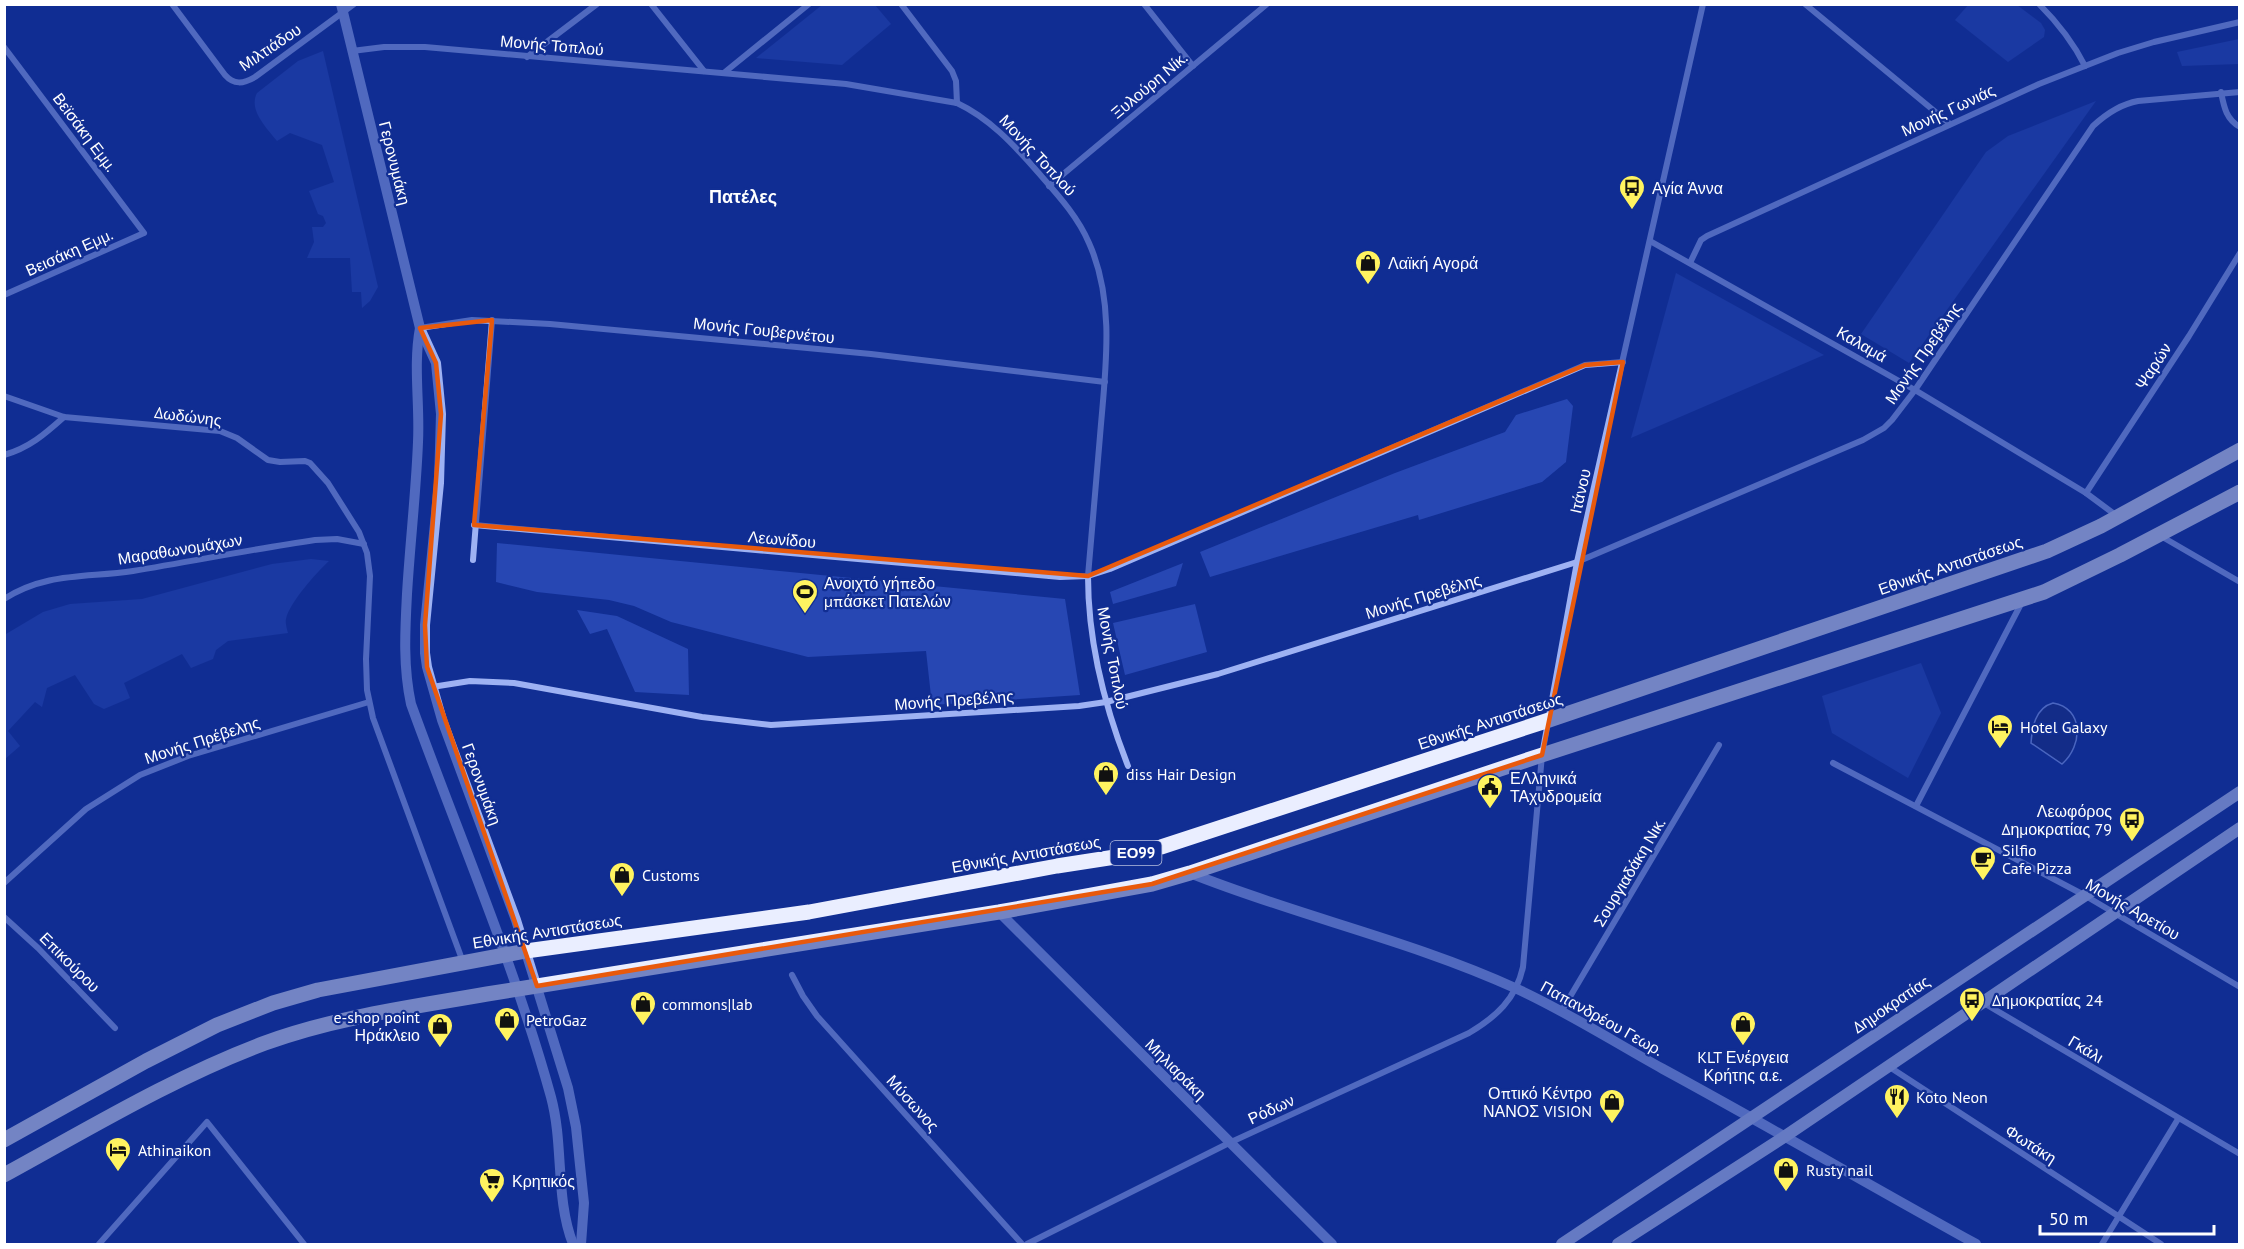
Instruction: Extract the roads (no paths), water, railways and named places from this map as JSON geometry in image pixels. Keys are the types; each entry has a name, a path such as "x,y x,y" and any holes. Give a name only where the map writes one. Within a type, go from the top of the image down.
{"main road":[{"name":"Εθνικής Αντιστάσεως","path":"4,1140 146,1061 249,1011 318,990 526,951 809,912 1128,855 1173,843 1549,720 2047,551 2117,517 2240,450"},
{"name":"ΕΟ99","path":"4,1175 177,1082 266,1042 352,1019 517,989 999,912 1129,889 1190,873 1542,755 2024,599 2079,576 2240,492"},
{"name":"Δημοκρατίας","path":"1562,1245 2240,792"},
{"path":"1618,1245 1784,1137 1887,1065 2240,828"}],"street":[{"name":"Μιλτιάδου","path":"172,4 225,75 232,82 238,83 255,77 342,9"},
{"path":"342,9 354,4"},
{"path":"527,57 597,4"},
{"path":"651,4 704,71"},
{"path":"725,72 809,4"},
{"path":"1144,4 1193,66"},
{"name":"Ξυλούρη Νίκ.","path":"1049,186 1267,4"},
{"name":"Ιτάνου","path":"1516,988 1523,967 1542,755 1578,562 1703,4"},
{"path":"1805,4 1950,124"},
{"path":"2039,4 2063,30 2077,49 2085,66"},
{"path":"901,5 952,71 956,81 957,103"},
{"name":"Γερονυμάκη","path":"342,9 420,328 436,363 441,408 438,483 425,653 442,720 526,951 568,1088 576,1127 584,1203 580,1245"},
{"name":"Μονής Γωνιάς","path":"1690,263 1701,240 1707,236 2001,100 2085,66 2154,42 2240,22"},
{"name":"Μονής Τοπλού","path":"352,51 406,46 856,85 957,103 991,124 1067,205 1083,229 1098,266 1106,315 1105,382 1088,576 1091,632 1106,702 1128,766"},
{"name":"Βεϊσάκη Εμμ.","path":"4,47 144,233"},
{"path":"2221,92 2228,117 2240,126"},
{"name":"Μονής Πρεβέλης","path":"432,687 470,681 514,683 702,717 771,725 1079,706 1106,702 1218,674 1578,562 1863,440 1884,428 1915,390 2093,126 2128,103 2221,92 2240,92"},
{"name":"Βεισάκη Εμμ.","path":"4,295 144,233"},
{"name":"Καλαμά","path":"1650,241 1915,390 2086,493 2117,517"},
{"name":"Ψαρών","path":"2086,493 2189,336 2240,253"},
{"path":"473,560 492,320"},
{"name":"Μονής Γουβερνέτου","path":"420,328 455,321 492,320 848,352 1105,382"},
{"name":"Γερονυμάκη","path":"420,328 416,361 419,398 418,441 406,616 406,678 411,704 517,989 554,1110 560,1145 564,1209 573,1245"},
{"name":"Λεωνίδου","path":"474,525 1060,577 1088,576 1118,566 1585,365 1623,362"},
{"name":"Δωδώνης","path":"4,396 64,417 220,432 237,438 268,460 310,463 328,483 353,521 364,544"},
{"path":"4,455 29,446 64,417"},
{"path":"2158,535 2240,582"},
{"name":"Μαραθωνομάχων","path":"4,599 36,584 64,577 130,572 315,540 364,544"},
{"path":"364,544 370,576 366,659 369,702 383,748 463,963"},
{"path":"1916,806 2024,599"},
{"name":"Μονής Πρέβελης","path":"4,883 86,809 140,775 188,756 369,702"},
{"name":"Σουργιαδάκη Νικ.","path":"1561,1012 1719,745"},
{"name":"Μονής Αρετίου","path":"1833,763 2084,895 2240,987"},
{"name":"Παπανδρέου Γεωρ.","path":"1190,873 1244,895 1355,929 1516,988 1976,1245"},
{"name":"Μηλιαράκη","path":"999,912 1332,1245"},
{"name":"Επικούρου","path":"4,917 38,948 115,1028"},
{"name":"Μύσωνος","path":"792,975 817,1016 1022,1245"},
{"name":"Ρόδων","path":"1027,1245 1229,1143 1469,1033 1501,1010 1516,988"},
{"name":"Γκάλι","path":"1981,1002 2240,1154"},
{"name":"Φωτάκη","path":"1887,1065 2161,1245"},
{"path":"2102,1245 2178,1119"},
{"path":"99,1245 207,1122 304,1245"}],"place":[{"name":"Αγία Άννα","path":"1632,211"},
{"name":"Λαϊκή Αγορά","path":"1368,286"},
{"name":"Ανοιχτό γήπεδο μπάσκετ Πατελών","path":"805,615"},
{"name":"Hotel Galaxy","path":"2000,750"},
{"name":"diss Hair Design","path":"1106,797"},
{"name":"ΕΛληνικά ΤΑχυδρομεία","path":"1490,810"},
{"name":"Λεωφόρος Δημοκρατίας 79","path":"2132,843"},
{"name":"Silfio Cafe Pizza","path":"1983,882"},
{"name":"Customs","path":"622,898"},
{"name":"Δημοκρατίας 24","path":"1972,1023"},
{"name":"commons|lab","path":"643,1027"},
{"name":"PetroGaz","path":"507,1043"},
{"name":"KLT Ενέργεια Κρήτης α.ε.","path":"1743,1047"},
{"name":"e-shop point Ηράκλειο","path":"440,1049"},
{"name":"Koto Neon","path":"1897,1120"},
{"name":"Οπτικό Κέντρο ΝΑΝΟΣ VISION","path":"1612,1125"},
{"name":"Athinaikon","path":"118,1173"},
{"name":"Rusty nail","path":"1786,1193"},
{"name":"Κρητικός","path":"492,1204"}],"district":[{"name":"Πατέλες","path":"743,197"}]}
